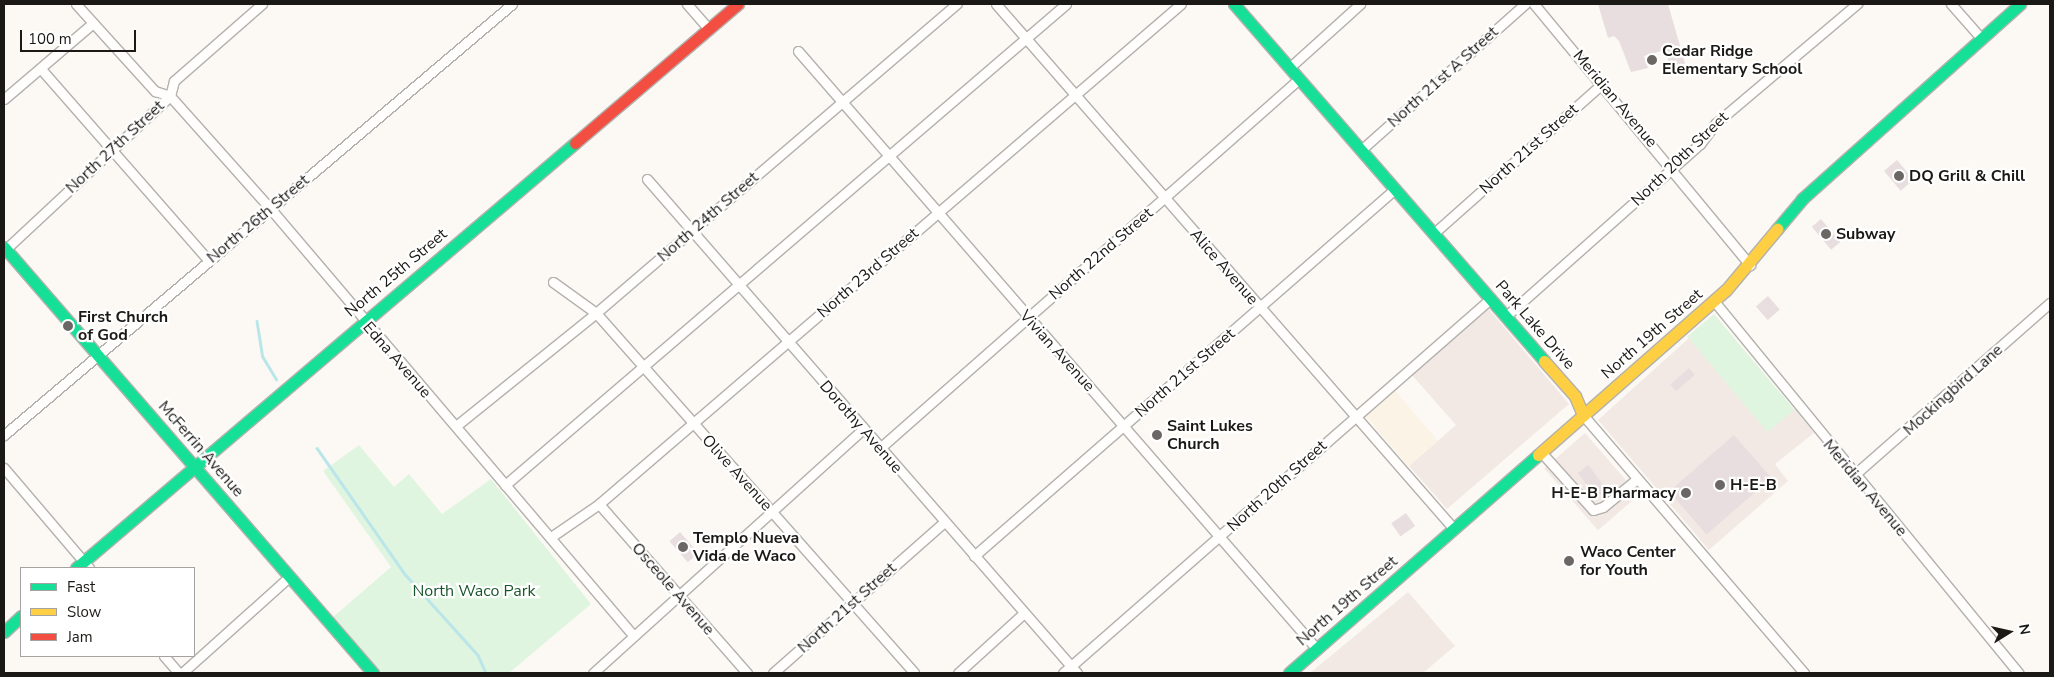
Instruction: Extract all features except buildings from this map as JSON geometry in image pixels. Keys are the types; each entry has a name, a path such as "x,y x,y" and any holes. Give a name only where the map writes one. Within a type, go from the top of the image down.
{"street":[{"name":"Edna Avenue","path":"76,4 155,90 170,96 269,207 364,322 552,537 632,634"},
{"name":"North 27th Street","path":"5,248 170,96 174,81 262,4"},
{"name":"North 26th Street","path":"4,435 269,207 512,4"},
{"path":"688,4 708,28"},
{"name":"North 25th Street","path":"83,566 194,467 738,4"},
{"name":"North 24th Street","path":"456,426 596,313 957,4"},
{"name":"Alice Avenue","path":"996,4 1354,417 1454,529"},
{"path":"505,485 887,155 1066,4"},
{"name":"North 23rd Street","path":"552,537 599,504 1181,4"},
{"name":"Park Lake Drive","path":"1234,4 1575,396 1583,415 1804,673"},
{"path":"1290,68 1360,4"},
{"name":"North 21st A Street","path":"1361,150 1525,4"},
{"name":"Meridian Avenue","path":"1534,4 1672,168 1703,211 1750,264"},
{"name":"North 20th Street","path":"1505,317 1672,168 1716,124 1857,4"},
{"path":"1951,4 1981,38"},
{"name":"North 19th Street","path":"1289,673 1714,301 1750,264 1802,199 2020,4"},
{"path":"4,99 93,23"},
{"name":"Vivian Avenue","path":"798,51 937,214 1317,649"},
{"path":"40,69 112,148 208,260"},
{"name":"North 22nd Street","path":"880,448 1299,79"},
{"name":"North 21st Street","path":"1434,234 1602,84"},
{"name":"Dorothy Avenue","path":"647,179 1074,670"},
{"name":"North 21st Street","path":"974,556 1395,189"},
{"name":"McFerrin Avenue","path":"5,248 373,673"},
{"name":"Olive Avenue","path":"553,282 596,313 914,673"},
{"name":"North 20th Street","path":"1063,673 1074,670 1219,537 1490,299"},
{"name":"Meridian Avenue","path":"1714,301 1854,475 2019,673"},
{"name":"Mockingbird Lane","path":"1854,475 2050,304"},
{"path":"593,673 632,634 863,429"},
{"path":"1541,452 1593,510 1602,507 1637,479"},
{"path":"4,468 83,566"},
{"name":"Osceole Avenue","path":"599,504 747,673"},
{"name":"North 21st Street","path":"773,673 944,522"},
{"path":"165,657 180,673 290,576"},
{"path":"958,673 1024,613"},
{"path":"4,632 20,617"}],"shaded area":[{"path":"1487,307 1569,404 1447,509 1409,466 1456,425 1411,374"},
{"path":"1689,338 1769,429 1795,409 1814,433 1775,464 1788,481 1709,550 1598,420"},
{"path":"1395,390 1438,441 1408,466 1365,415"},
{"path":"1585,433 1639,495 1598,530 1544,468"},
{"path":"1408,592 1455,646 1423,673 1310,673"}],"green space":[{"path":"1714,314 1794,410 1768,432 1687,336"},
{"name":"North Waco Park","path":"359,445 394,487 409,474 442,514 491,479 591,604 509,673 380,673 332,618 391,567 323,471"}],"waterway":[{"path":"257,321 263,357 276,379"},
{"path":"317,448 405,574 478,655 486,673"}],"traffic: fast":[{"path":"1234,4 1544,361"},
{"path":"1777,229 1802,199 2020,4"},
{"path":"77,567 575,143"},
{"path":"4,247 373,673"},
{"path":"1289,673 1538,455"},
{"path":"4,632 20,617"}],"traffic: slow":[{"path":"1538,455 1726,290 1777,229"},
{"path":"1544,361 1575,396 1583,415"}],"traffic: jam":[{"path":"575,143 738,4"}],"place":[{"name":"Cedar Ridge Elementary School","path":"1652,60"},
{"name":"DQ Grill & Chill","path":"1899,176"},
{"name":"Subway","path":"1826,234"},
{"name":"First Church of God","path":"68,326"},
{"name":"Saint Lukes Church","path":"1157,435"},
{"name":"H-E-B","path":"1720,485"},
{"name":"H-E-B Pharmacy","path":"1686,493"},
{"name":"Templo Nueva Vida de Waco","path":"683,547"},
{"name":"Waco Center for Youth","path":"1569,561"}]}
